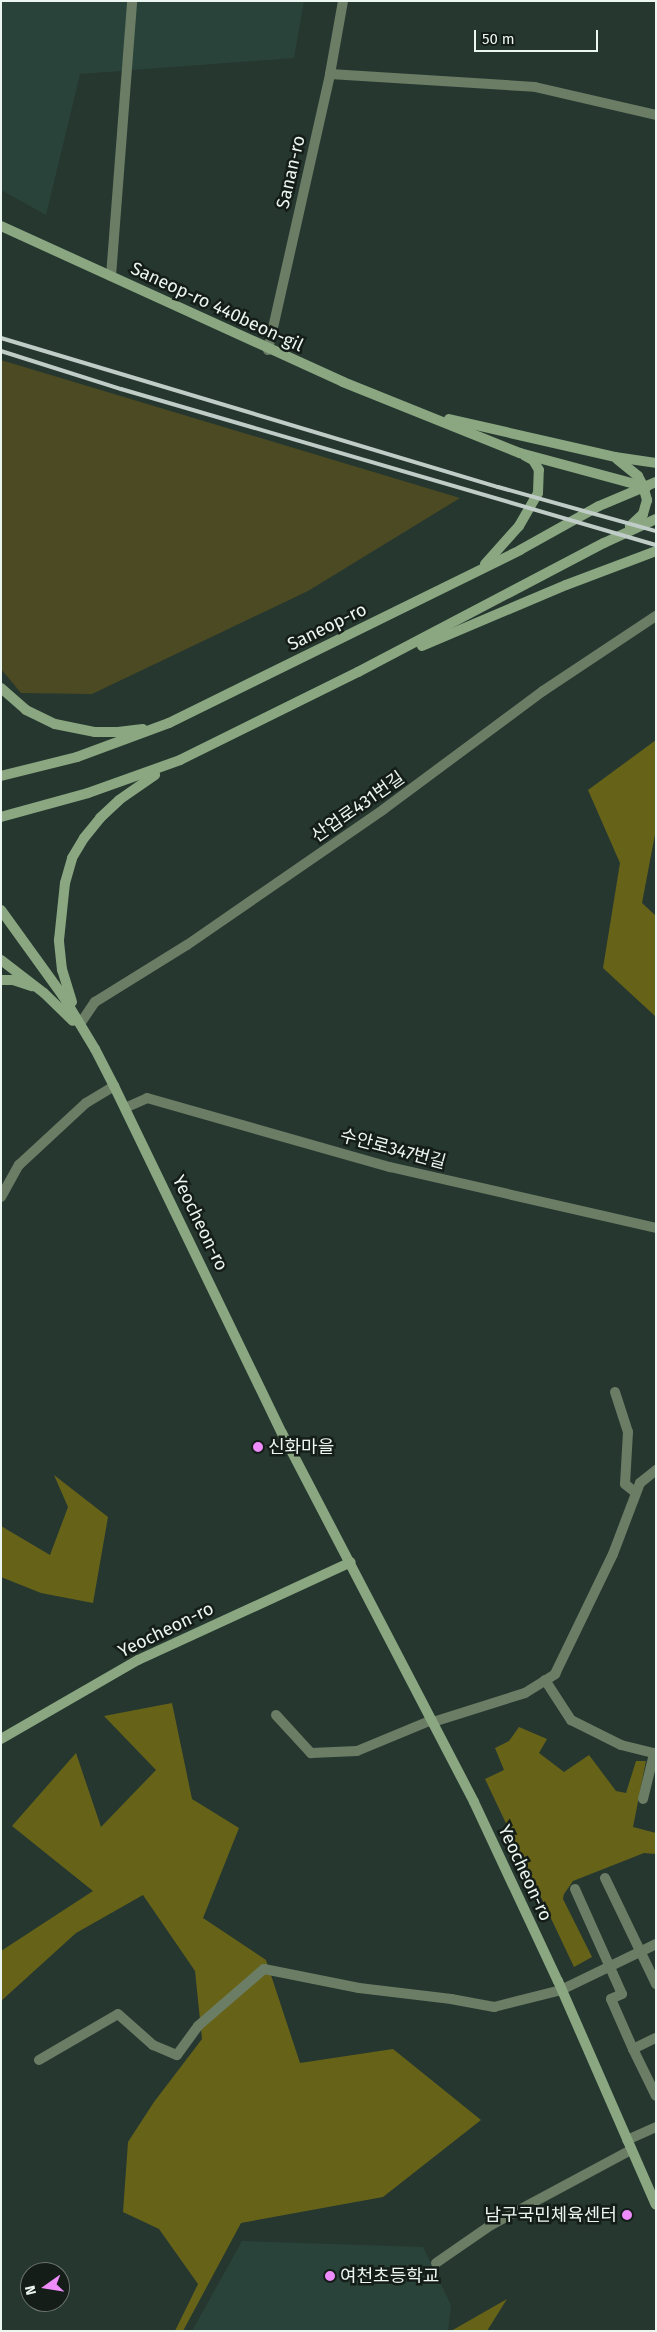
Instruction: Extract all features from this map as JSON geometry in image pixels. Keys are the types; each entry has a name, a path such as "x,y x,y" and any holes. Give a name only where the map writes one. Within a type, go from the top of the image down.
{"main road":[{"name":"Saneop-ro 440beon-gil","path":"1,226 268,350 343,382 520,452 656,489"},
{"name":"Saneop-ro 440beon-gil","path":"422,413 614,457 656,463"},
{"path":"477,572 519,526 538,493 540,482 539,470 533,460 520,452"},
{"path":"604,543 639,519 643,514 647,500 643,486 631,469 614,457"},
{"name":"Saneop-ro","path":"1,776 76,757 169,723 477,572 599,506 656,482"},
{"path":"1,817 88,793 180,760 358,672 604,543 656,519"},
{"path":"358,672 566,585 656,551"},
{"path":"1,688 14,701 32,713 55,724 74,729 118,732 141,730 169,723"},
{"path":"80,1024 62,970 59,940 60,911 72,858 84,838 119,800 180,760"},
{"name":"Yeocheon-ro","path":"1,910 33,952 80,1024 114,1086 282,1433 351,1562 474,1802 561,1990 656,2205"},
{"path":"1,960 44,993 71,1019 95,1049"},
{"path":"1,980 26,983 44,993"},
{"name":"Yeocheon-ro","path":"1,1738 138,1660 351,1562"}],"street":[{"path":"111,276 132,1"},
{"name":"Sanan-ro","path":"268,350 330,74 343,1"},
{"path":"330,74 535,87 656,114"},
{"name":"산업로431번길","path":"80,1024 95,1002 187,945 384,810 543,691 656,616"},
{"path":"1,1197 20,1165 86,1103 114,1086"},
{"name":"수안로347번길","path":"125,1108 147,1098 390,1167 656,1228"},
{"path":"615,1392 628,1432 625,1484 636,1493"},
{"path":"276,1715 311,1753 357,1751 433,1721 525,1693 555,1674 612,1554 640,1483 656,1470"},
{"path":"545,1680 571,1720 621,1745 655,1754 643,1799"},
{"path":"605,1878 656,1984"},
{"path":"575,1889 622,1994 610,1999 656,2096"},
{"path":"39,2060 118,2014 153,2045 177,2055 198,2026 264,1969 358,1988 451,1999 494,2007 561,1990 656,1944"},
{"path":"633,2049 656,2038"},
{"path":"436,2263 491,2225 629,2145 656,2127"}],"shaded area":[{"path":"1,1 304,1 294,58 80,74 46,215 1,190"},
{"path":"1,360 460,498 308,591 92,694 21,693 1,669"},
{"path":"656,740 656,829 642,903 656,916 655,1016 603,968 620,863 588,790"},
{"path":"54,1475 108,1517 93,1603 41,1593 1,1577 1,1526 50,1555 68,1507"},
{"path":"172,1703 192,1799 239,1828 203,1918 266,1960 300,2063 393,2049 481,2120 383,2197 241,2223 183,2331 175,2331 198,2284 159,2229 123,2212 128,2142 154,2102 202,2039 195,1971 143,1895 76,1933 1,2001 1,1951 93,1891 12,1826 76,1753 101,1827 156,1770 104,1716"},
{"path":"519,1727 547,1739 539,1753 564,1772 589,1755 616,1791 626,1793 636,1761 646,1761 633,1827 656,1833 656,1854 644,1853 573,1881 564,1894 563,1899 592,1957 574,1967 485,1779 504,1770 495,1748 509,1741"},
{"name":"여천초등학교","path":"242,2241 423,2247 451,2305 448,2331 192,2331"},
{"path":"507,2299 487,2331 451,2331"}],"railway":[{"path":"1,338 498,487 656,531"},
{"path":"1,351 121,389 656,545"}],"place":[{"name":"신화마을","path":"258,1447"},
{"name":"남구국민체육센터","path":"627,2215"},
{"name":"여천초등학교","path":"330,2276"}]}
